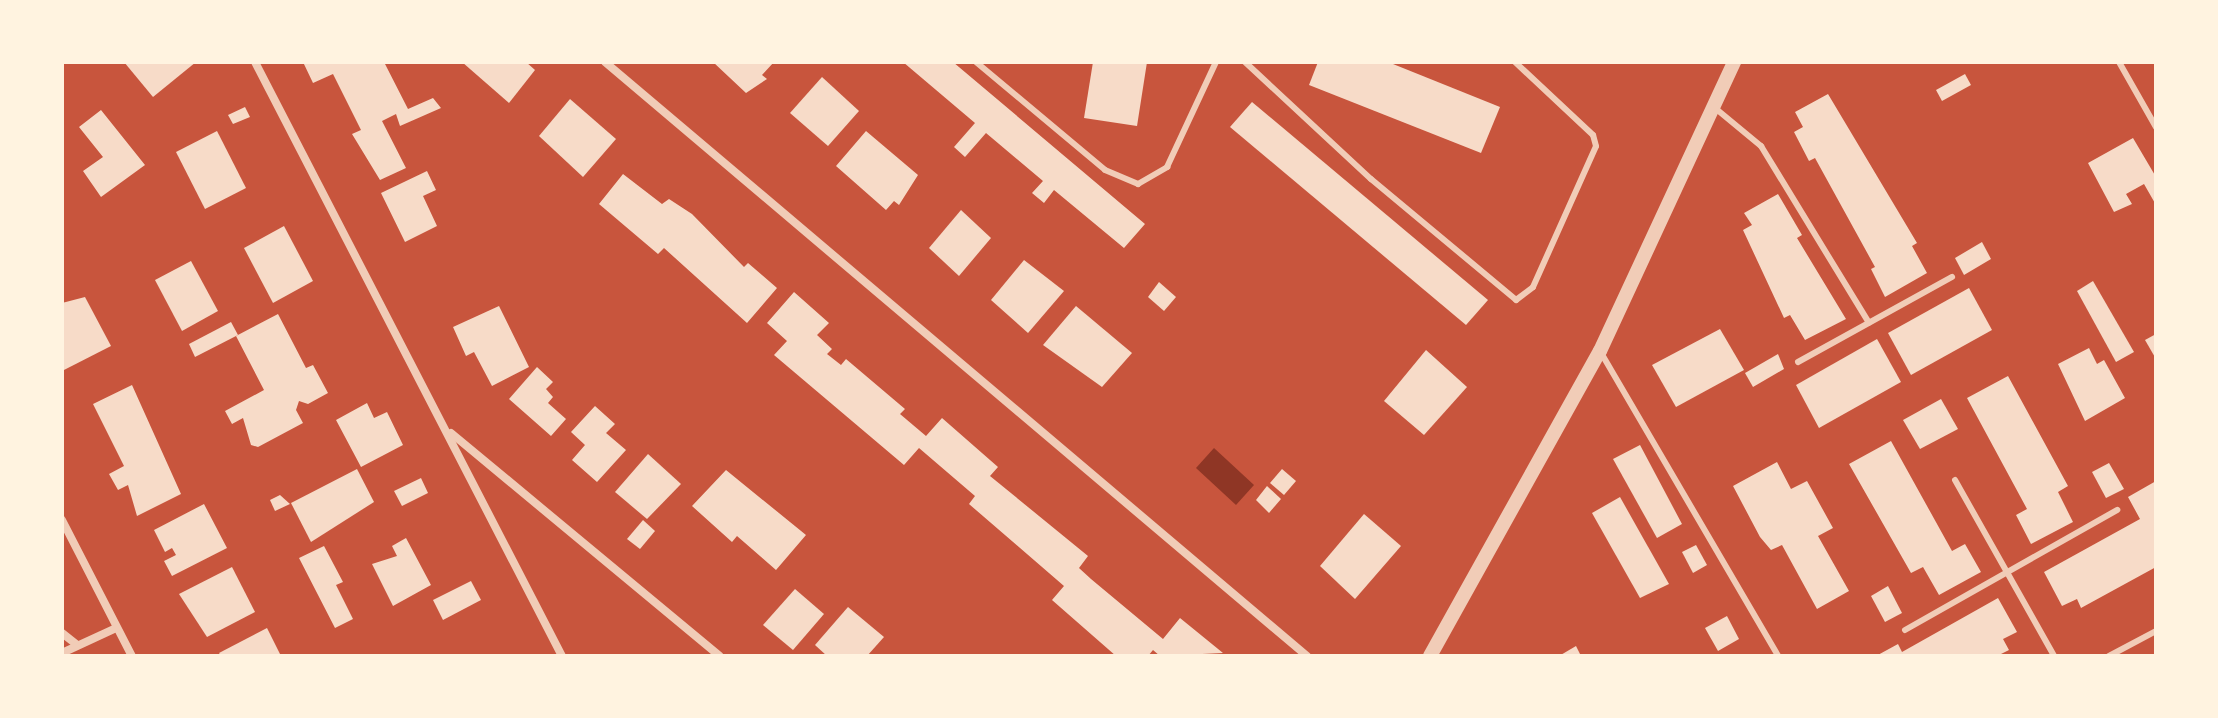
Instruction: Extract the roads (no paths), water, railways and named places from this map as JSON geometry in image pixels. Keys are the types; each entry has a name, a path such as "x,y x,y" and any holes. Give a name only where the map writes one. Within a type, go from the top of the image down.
{"street":[{"path":"255,62 562,656"},
{"path":"605,62 1307,656"},
{"path":"1430,656 1600,351 1734,62"},
{"path":"447,430 720,656"},
{"path":"62,520 132,656"},
{"path":"62,653 116,628"},
{"path":"62,633 76,644"}],"lane":[{"path":"976,62 1105,170 1138,184 1167,167 1216,62"},
{"path":"1245,62 1371,179 1516,300 1533,287 1596,146 1593,135 1515,62"},
{"path":"2119,62 2156,127"},
{"path":"1715,108 1761,146 1869,323"},
{"path":"1798,362 1952,277"},
{"path":"1600,351 1778,656"},
{"path":"1955,480 2054,656"},
{"path":"1905,630 2117,510"},
{"path":"2109,656 2156,631"}]}
